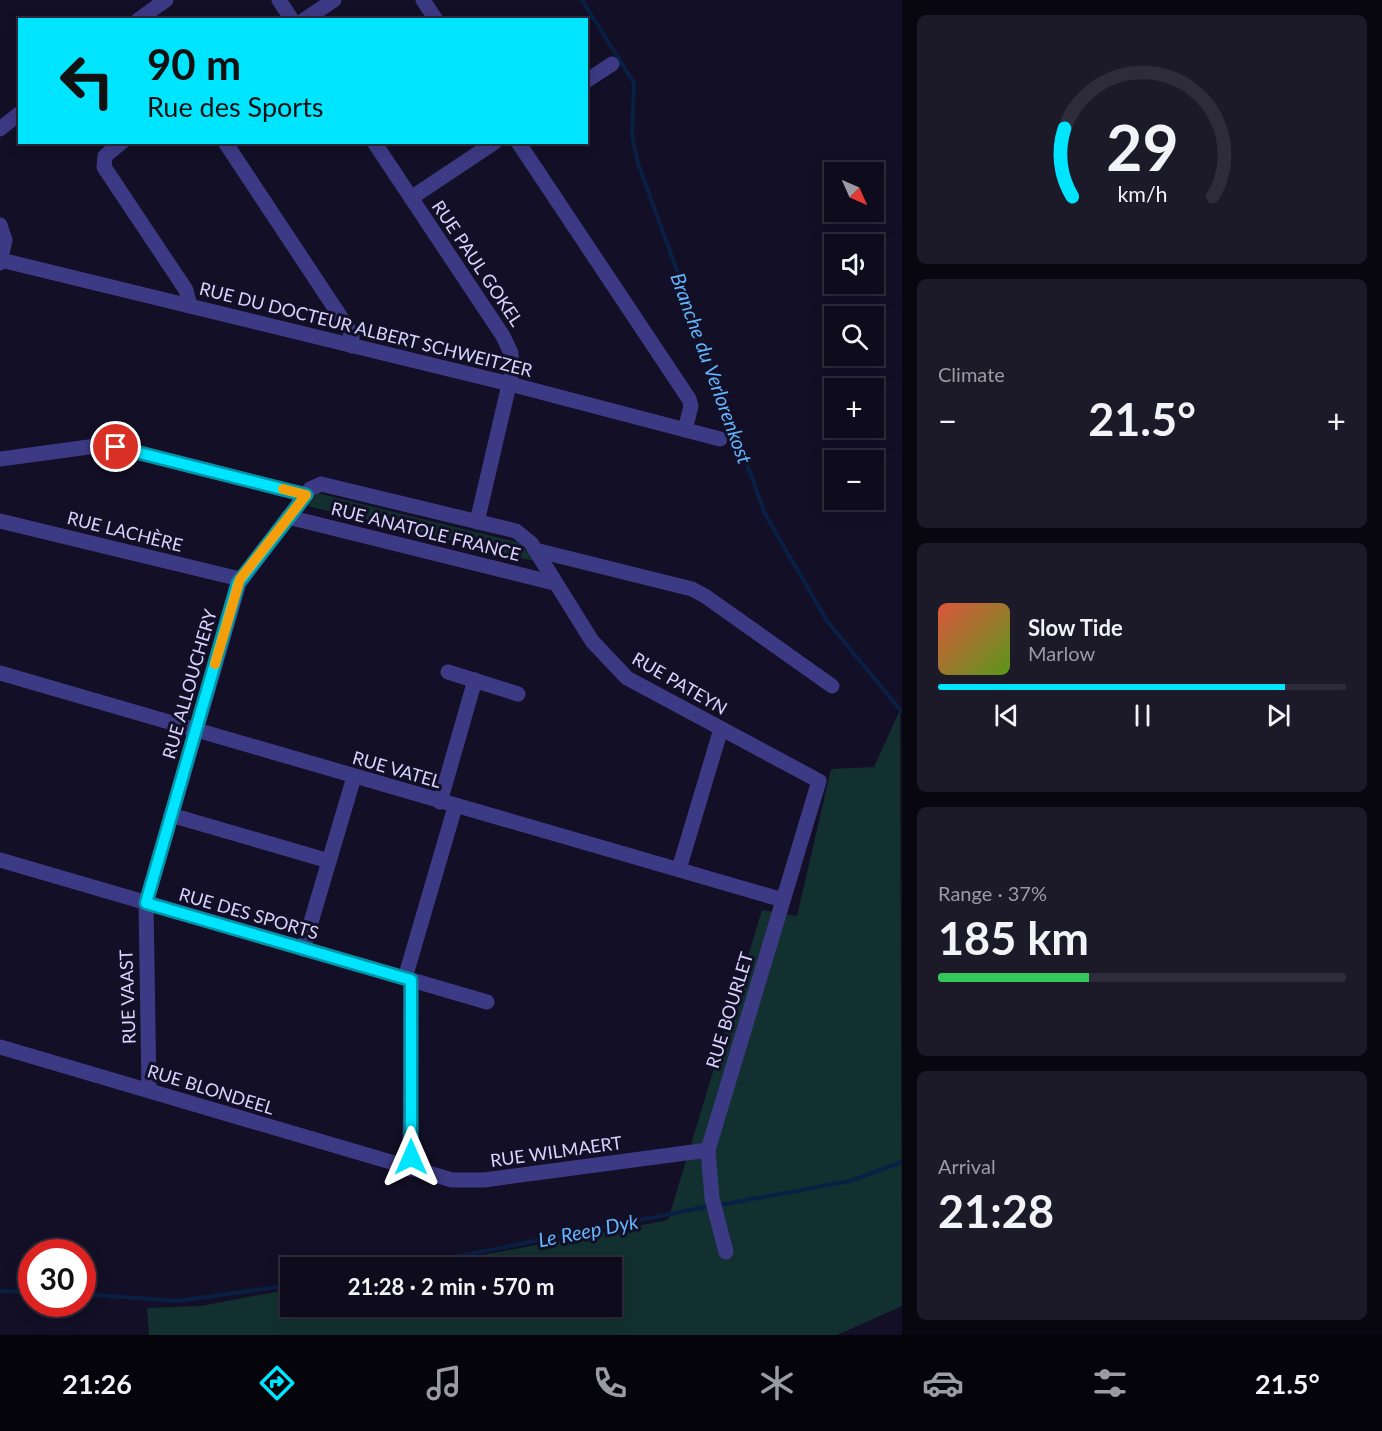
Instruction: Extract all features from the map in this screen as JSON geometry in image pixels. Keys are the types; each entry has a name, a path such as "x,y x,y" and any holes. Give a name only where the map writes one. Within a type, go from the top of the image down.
{"street":[{"path":"139,18 155,0"},
{"path":"140,18 166,0"},
{"path":"279,0 291,18"},
{"path":"307,18 334,0"},
{"path":"423,0 435,18"},
{"path":"588,80 612,64"},
{"path":"0,129 18,115"},
{"path":"119,144 108,152 103,162 107,173 188,294 190,306"},
{"path":"226,144 348,328 352,337 352,346"},
{"name":"RUE PAUL GOKEL","path":"375,144 506,341 512,360 510,384 477,522"},
{"path":"411,198 492,144"},
{"path":"519,144 686,394 690,406 685,430"},
{"path":"0,225 5,236 0,261"},
{"name":"RUE DU DOCTEUR ALBERT SCHWEITZER","path":"0,261 510,384 720,439"},
{"path":"0,459 96,446 116,447 306,495"},
{"name":"RUE ANATOLE FRANCE","path":"306,495 315,486 325,484 520,532 535,550 699,592 832,687"},
{"name":"RUE ALLOUCHERY","path":"146,903 240,579 306,495"},
{"name":"RUE ANATOLE FRANCE","path":"288,517 554,583"},
{"name":"RUE LACHÈRE","path":"0,521 240,579"},
{"name":"RUE PATEYN","path":"535,550 592,641 627,678 819,782"},
{"path":"448,672 518,694"},
{"name":"RUE VATEL","path":"0,673 455,807 783,900"},
{"path":"440,802 475,680"},
{"path":"679,869 721,729"},
{"path":"303,949 354,777"},
{"name":"RUE BOURLET","path":"726,1252 712,1198 708,1150 819,782"},
{"path":"410,1169 408,979 455,807"},
{"path":"171,815 329,861"},
{"name":"RUE DES SPORTS","path":"0,860 487,1002"},
{"name":"RUE VAAST","path":"146,903 149,1090"},
{"name":"RUE BLONDEEL","path":"0,1047 410,1169"},
{"name":"RUE WILMAERT","path":"410,1169 452,1180 475,1181 708,1150"}],"green space":[{"path":"317,493 520,543 534,561 308,506"},
{"path":"900,710 902,1306 837,1335 149,1335 147,1308 200,1306 280,1291 280,1317 622,1317 622,1257 472,1257 668,1220 762,910 797,916 831,769 874,767"}],"waterway":[{"name":"Branche du Verlorenkost","path":"582,0 634,83 632,135 638,163 765,514 827,621 902,712"},
{"name":"Le Reep Dyk","path":"720,1205 850,1181 902,1162"},
{"name":"Le Reep Dyk","path":"455,1257 705,1207"},
{"name":"Le Reep Dyk","path":"96,1295 177,1301 280,1287"},
{"name":"Le Reep Dyk","path":"0,1291 18,1292"}],"slow traffic":[{"path":"215,664 240,579 306,495 283,489"}],"route":[{"path":"116,447 306,495 238,583 146,903 411,980 411,1157"}]}
